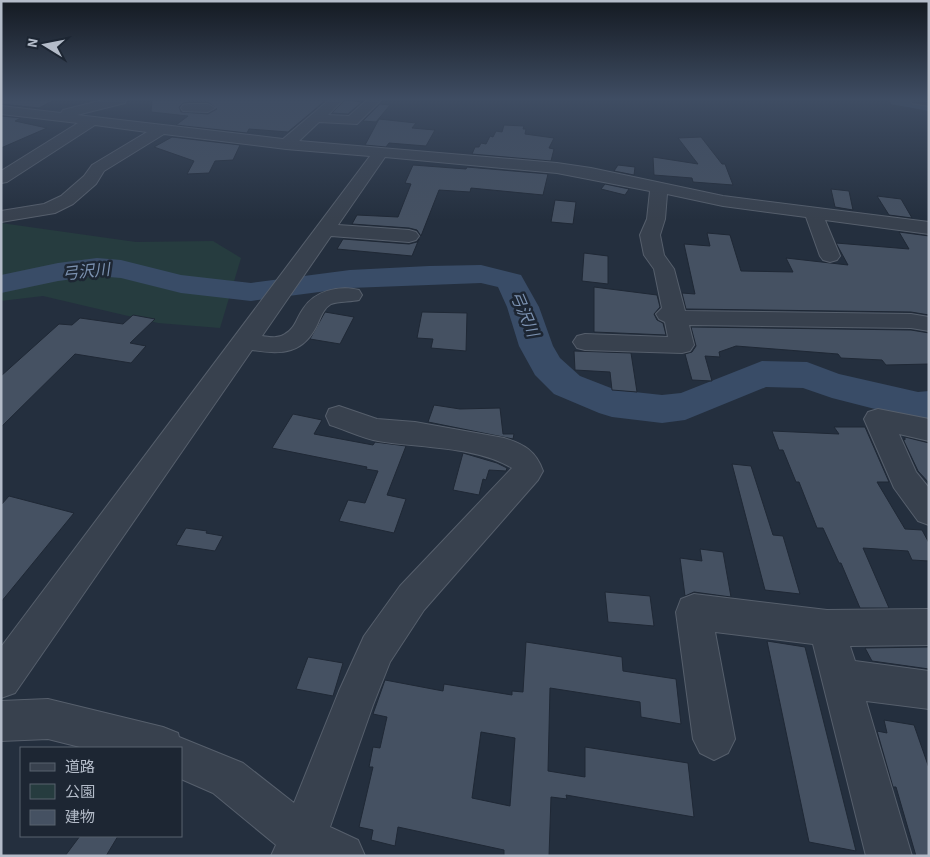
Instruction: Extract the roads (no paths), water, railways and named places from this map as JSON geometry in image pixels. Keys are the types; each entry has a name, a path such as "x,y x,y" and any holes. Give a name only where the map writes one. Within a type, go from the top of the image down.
{"street":[{"path":"1,178 62,140"},
{"path":"1,217 49,209 67,200 90,180 98,168 144,140"},
{"path":"250,140 380,154 528,164 591,173 723,201 929,228"},
{"path":"286,144 291,140"},
{"path":"1,679 380,154"},
{"path":"585,342 682,345 671,316 664,269 654,255 650,235 656,219 659,188"},
{"path":"814,214 830,256"},
{"path":"325,230 409,236"},
{"path":"246,341 282,345 295,341 318,304 333,297 351,295"},
{"path":"671,316 911,321 929,324"},
{"path":"182,757 228,778 313,850 353,705 377,648 412,598 528,471 525,462 504,449 416,433 378,430 340,418 339,416"},
{"path":"929,430 878,419 904,479 929,511"},
{"path":"714,740 694,612 827,628 929,627"},
{"path":"827,628 842,678 888,856"},
{"path":"842,678 929,690"},
{"path":"1,721 48,718 159,747"}],"waterway":[{"name":"弓沢川","path":"1,284 58,272 97,267 121,269 181,284 251,292 350,279 481,274 510,281 523,307 536,346 547,366 567,385 612,403 662,409 685,406 762,374 807,375 832,385 918,406 929,405"}]}
